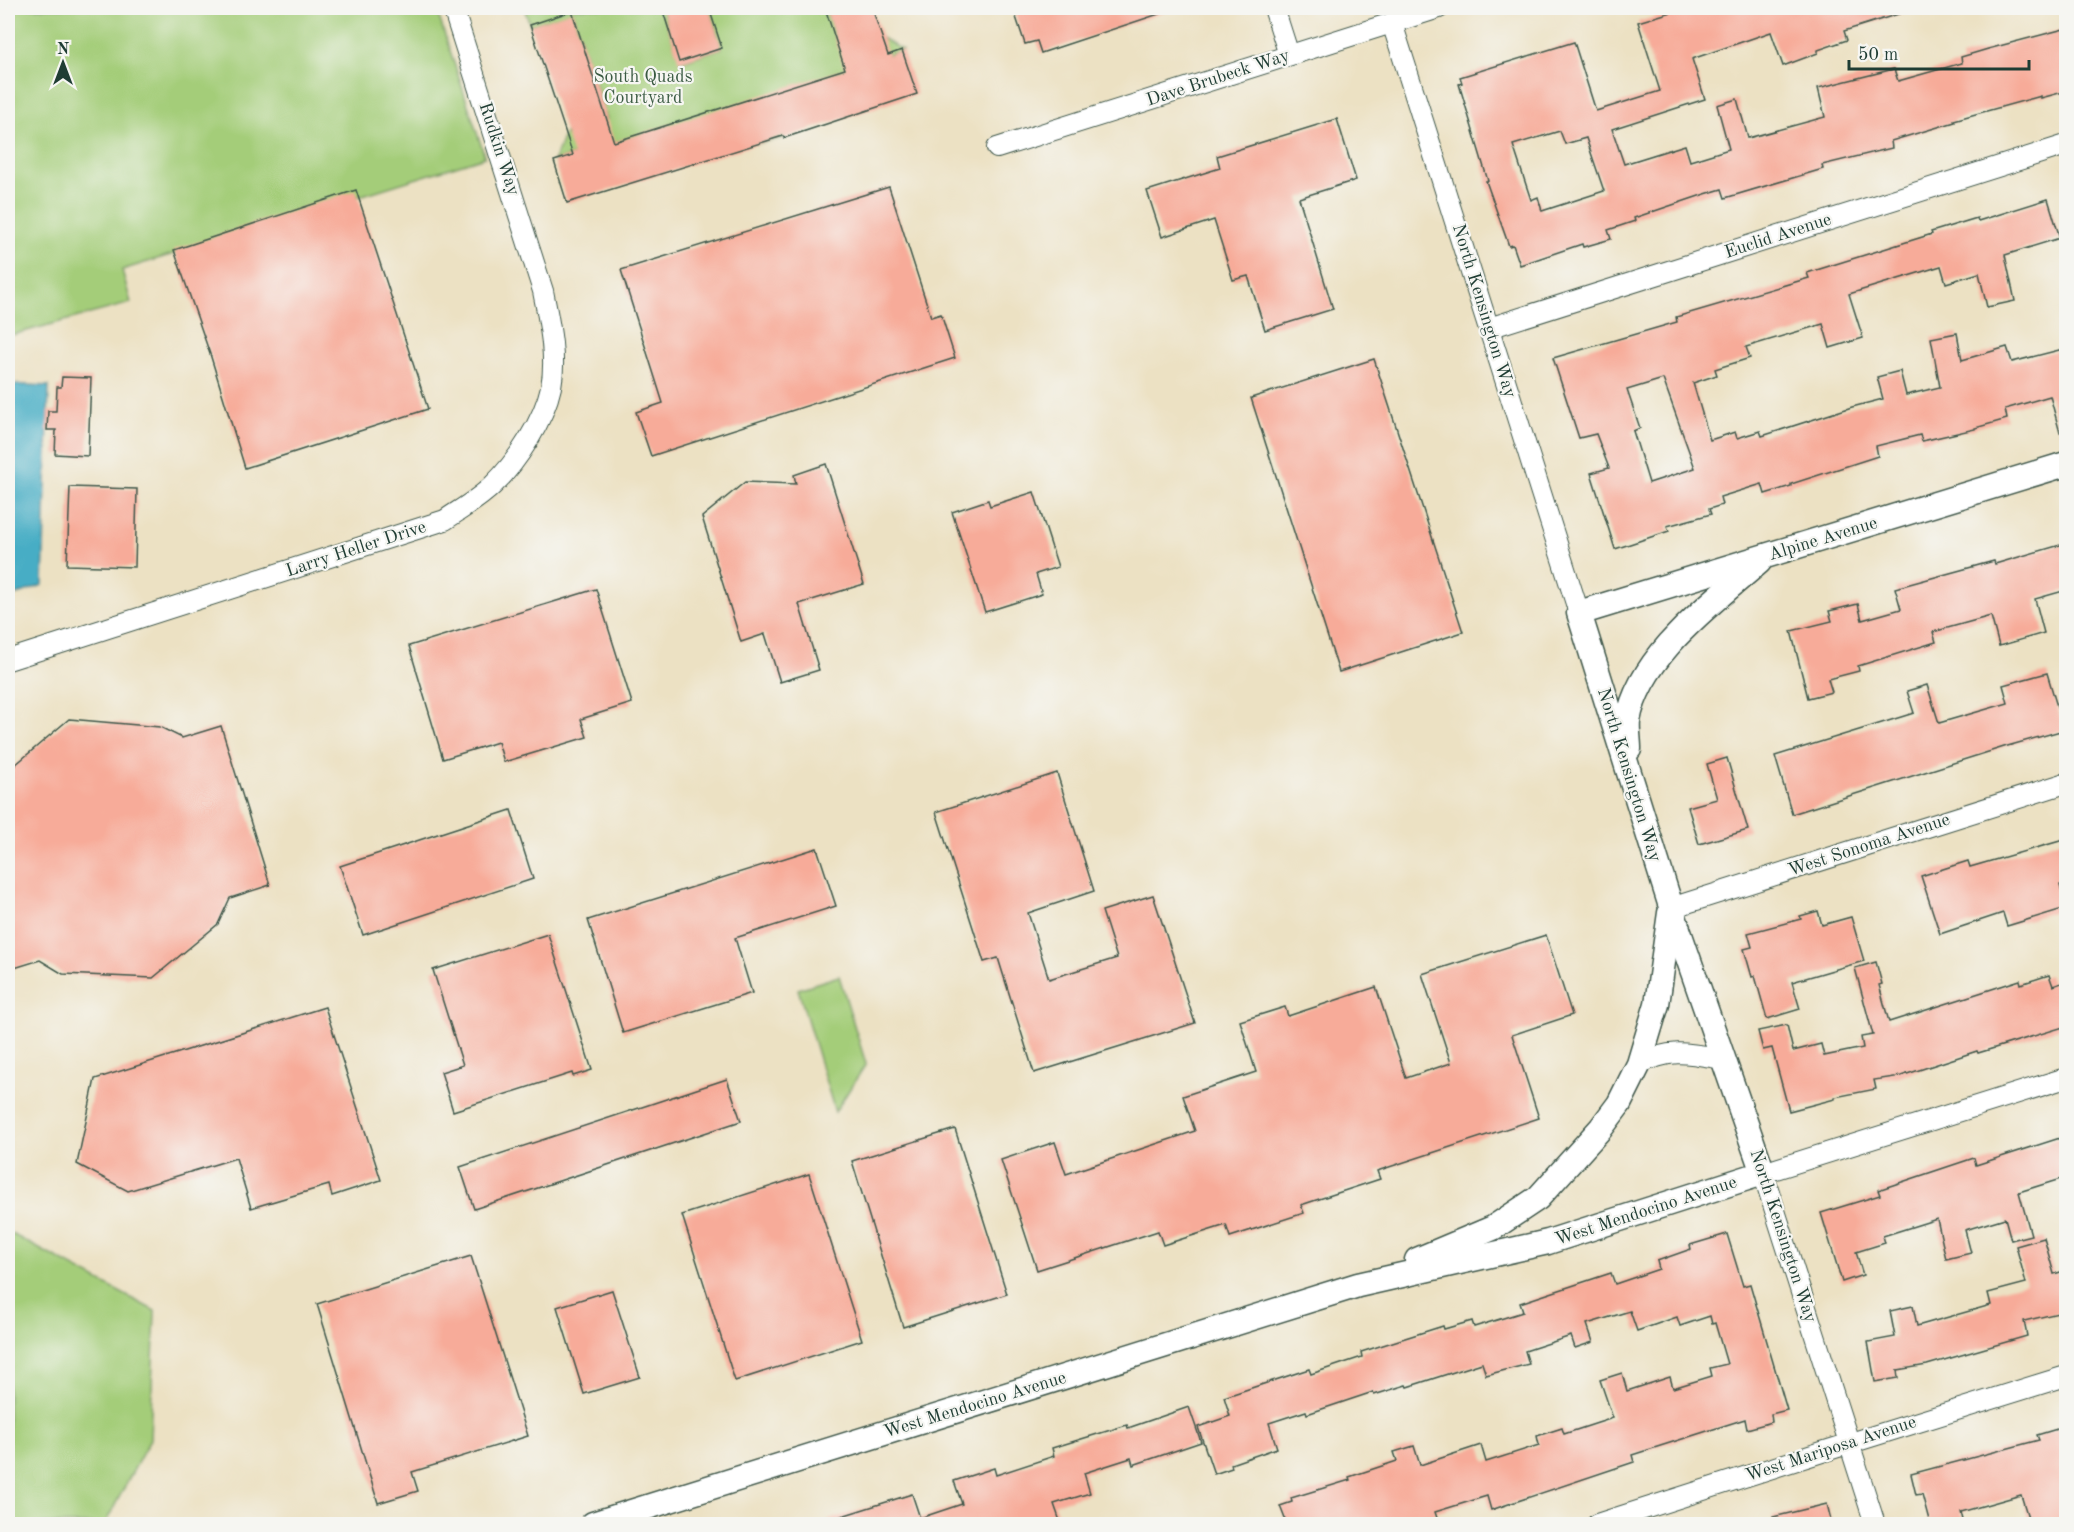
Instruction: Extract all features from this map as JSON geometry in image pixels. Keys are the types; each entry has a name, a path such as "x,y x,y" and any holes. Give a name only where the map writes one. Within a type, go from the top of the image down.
{"street":[{"name":"Rudkin Way","path":"453,8 543,291"},
{"path":"1274,8 1289,55"},
{"name":"Dave Brubeck Way","path":"997,148 1439,8"},
{"name":"North Kensington Way","path":"1392,23 1671,908 1763,1173 1875,1524"},
{"name":"Euclid Avenue","path":"1489,328 2067,145"},
{"name":"Larry Heller Drive","path":"8,660 416,531 445,520 476,500 510,466 530,437 551,387 553,358 543,291"},
{"name":"Alpine Avenue","path":"1578,613 2067,464"},
{"path":"1632,781 1628,723 1633,703 1644,679 1667,648 1700,613 1767,556"},
{"name":"West Sonoma Avenue","path":"1671,908 2067,783"},
{"name":"West Mendocino Avenue","path":"593,1524 644,1517 1358,1285 1493,1228 1538,1198 1601,1128 1619,1104 1639,1064 1657,1004 1671,908"},
{"path":"1639,1064 1653,1057 1682,1052 1722,1059"},
{"name":"West Mendocino Avenue","path":"1358,1285 1548,1242 2067,1078"},
{"name":"West Mariposa Avenue","path":"1597,1524 2067,1376"}],"green space":[{"path":"8,8 436,8 485,157 122,270 131,303 8,336"},
{"name":"South Quads Courtyard","path":"524,8 662,8 680,62 722,48 709,8 825,8 840,51 882,38 902,50 769,95 784,138 755,144 674,124 554,161 565,133 607,119 572,12 530,25"},
{"path":"839,976 866,1064 835,1112 798,989"},
{"path":"8,1232 155,1311 150,1439 105,1524 8,1524"}],"water":[{"path":"8,384 49,386 43,585 8,598"}],"building":[{"path":"662,8 709,8 722,48 679,62"},
{"path":"825,8 872,8 888,55 902,50 917,94 784,138 783,136 567,203 554,161 573,155 530,25 572,11 614,142 845,69"},
{"path":"1013,8 1168,8 1168,11 1041,53 1037,41 1025,44"},
{"path":"1685,8 1905,8 1905,12 1844,31 1847,40 1783,66 1771,32 1692,59 1705,99 1612,129 1624,164 1685,145 1690,161 1729,149 1717,105 1737,99 1748,138 1825,117 1818,88 1894,69 1898,81 1962,63 1961,57 2064,29 2067,40 2067,91 1954,120 1955,122 1891,141 1892,148 1822,165 1823,169 1725,198 1722,189 1705,194 1634,218 1635,221 1608,230 1611,239 1583,247 1582,244 1520,265 1513,245 1509,246 1486,181 1488,181 1459,84 1462,83 1460,77 1574,42 1596,111 1660,91 1638,22","holes":["1560,131 1565,144 1586,138 1604,191 1542,211 1538,197 1531,200 1513,145"]},
{"path":"1337,119 1356,180 1299,198 1333,309 1265,330 1248,276 1233,280 1214,220 1162,237 1147,191 1220,168 1217,156"},
{"path":"889,187 931,317 941,314 955,358 651,456 636,412 663,403 621,270"},
{"path":"356,190 428,409 245,468 211,357 174,250"},
{"path":"2048,199 2060,238 2005,255 2015,301 1987,307 1979,273 1946,283 1941,266 1849,294 1863,338 1830,348 1823,324 1746,347 1750,358 1715,369 1717,375 1693,383 1710,440 1735,432 1737,438 1760,431 1762,436 1883,399 1877,377 1900,371 1906,395 1940,387 1931,338 1957,333 1962,360 2007,347 2012,362 2067,348 2067,432 2060,433 2050,396 2005,409 2007,419 1975,429 1922,441 1920,435 1876,446 1878,456 1765,494 1762,484 1720,497 1722,505 1709,509 1711,514 1667,526 1669,531 1615,549 1591,473 1609,468 1596,434 1579,438 1553,358 1677,322 1676,317 1809,278 1807,273 1932,234 1931,232 1977,218 1978,221","holes":["1663,379 1695,468 1649,483 1633,431 1640,428 1627,390"]},
{"path":"1374,359 1463,632 1339,672 1251,398"},
{"path":"62,377 91,378 88,456 55,454 56,430 47,430 48,411 56,411 57,387 61,387"},
{"path":"826,464 864,584 799,604 819,670 780,682 765,634 741,642 702,517 745,482 796,484 794,475"},
{"path":"70,487 137,489 135,567 67,565"},
{"path":"1034,492 1058,567 1036,574 1042,594 985,612 952,512 988,500 990,506"},
{"path":"2067,543 2067,590 2035,599 2044,633 1999,646 1991,616 1933,632 1936,642 1858,666 1859,671 1828,679 1832,692 1808,698 1791,631 1832,621 1829,611 1858,604 1862,620 1901,609 1895,588 1994,561 1995,564"},
{"path":"596,589 632,703 581,719 587,737 504,762 498,742 443,759 409,646"},
{"path":"2047,673 2064,730 1792,814 1775,756 1914,713 1907,691 1927,685 1939,723 2008,703 2003,685"},
{"path":"69,719 160,727 182,738 221,726 270,885 230,898 218,924 153,978 63,974 40,960 8,970 8,771"},
{"path":"1727,758 1748,830 1699,844 1688,807 1717,799 1707,764"},
{"path":"1057,773 1094,891 1028,913 1049,979 1117,958 1102,911 1153,895 1195,1023 1034,1073 998,958 984,962 936,812"},
{"path":"511,810 533,879 363,935 340,866"},
{"path":"2067,839 2067,884 2060,885 2066,908 2007,926 2003,913 1940,934 1921,876 1968,861 1970,867"},
{"path":"817,848 836,906 735,938 752,993 623,1033 588,920"},
{"path":"1818,911 1822,925 1851,917 1864,961 1792,982 1800,1009 1767,1019 1755,976 1752,977 1744,949 1752,947 1748,933 1801,919 1800,916"},
{"path":"548,934 592,1070 573,1076 572,1073 453,1111 441,1072 463,1065 433,970"},
{"path":"1546,935 1572,1015 1512,1035 1539,1118 1377,1171 1380,1179 1301,1205 1304,1213 1230,1237 1226,1225 1163,1245 1158,1231 1037,1270 1001,1160 1055,1142 1066,1174 1195,1131 1183,1096 1256,1072 1240,1021 1285,1007 1288,1016 1376,987 1406,1078 1451,1063 1422,974"},
{"path":"1876,962 1882,984 1879,985 1889,1022 2020,980 2021,984 2049,975 2053,986 2067,981 2067,1026 1978,1053 1977,1051 1901,1076 1874,1080 1876,1089 1835,1097 1835,1099 1789,1111 1772,1048 1763,1050 1758,1031 1787,1025 1793,1051 1821,1044 1824,1056 1863,1048 1861,1037 1873,1035 1855,968"},
{"path":"325,1007 381,1180 332,1196 329,1185 251,1208 236,1158 128,1191 77,1164 95,1079"},
{"path":"727,1079 741,1121 474,1209 460,1167"},
{"path":"955,1129 1007,1294 903,1327 852,1161"},
{"path":"2060,1138 2067,1157 2067,1177 2019,1192 2031,1235 2011,1240 2005,1218 1965,1230 1971,1253 1946,1259 1937,1219 1883,1236 1885,1243 1856,1252 1863,1275 1842,1282 1821,1213 1880,1195 1878,1190 1974,1158 1976,1165"},
{"path":"809,1174 862,1340 735,1381 682,1215"},
{"path":"1727,1234 1743,1286 1750,1284 1787,1410 1771,1414 1772,1422 1747,1429 1745,1419 1632,1455 1634,1462 1491,1510 1487,1496 1435,1512 1439,1524 1287,1524 1280,1506 1292,1502 1291,1498 1350,1480 1349,1477 1397,1461 1394,1452 1414,1446 1420,1465 1481,1445 1486,1462 1539,1445 1537,1436 1562,1428 1564,1434 1613,1418 1600,1380 1622,1373 1627,1391 1670,1377 1673,1388 1712,1376 1710,1368 1727,1364 1715,1323 1712,1324 1710,1316 1680,1326 1677,1317 1637,1331 1630,1311 1587,1324 1593,1342 1575,1348 1571,1336 1525,1351 1529,1364 1486,1375 1482,1363 1407,1387 1406,1385 1374,1395 1373,1392 1307,1414 1306,1411 1269,1423 1277,1448 1231,1464 1232,1468 1214,1474 1198,1427 1230,1416 1224,1397 1309,1369 1311,1374 1362,1357 1361,1352 1443,1326 1444,1329 1472,1321 1474,1327 1523,1312 1520,1303 1611,1273 1615,1284 1659,1269 1657,1261 1691,1249 1690,1245"},
{"path":"2044,1238 2054,1274 2067,1270 2067,1311 2024,1321 2027,1336 1927,1365 1897,1370 1898,1378 1875,1382 1868,1342 1895,1337 1890,1311 1913,1306 1917,1326 1991,1305 1988,1293 2026,1283 2016,1246"},
{"path":"471,1256 528,1436 412,1472 418,1491 378,1503 317,1304"},
{"path":"612,1290 640,1377 584,1394 557,1307"},
{"path":"1189,1407 1201,1442 1133,1465 1131,1458 1084,1473 1090,1493 1054,1504 1061,1524 829,1524 829,1520 912,1494 920,1518 962,1504 954,1481 994,1468 996,1475 1054,1456 1052,1448 1127,1425 1128,1428"},
{"path":"2067,1426 2067,1524 2030,1524 2021,1495 1961,1512 1964,1524 1930,1524 1922,1494 1916,1495 1911,1474 2039,1440 2037,1435"},
{"path":"1827,1504 1832,1524 1774,1524 1773,1517"}]}
